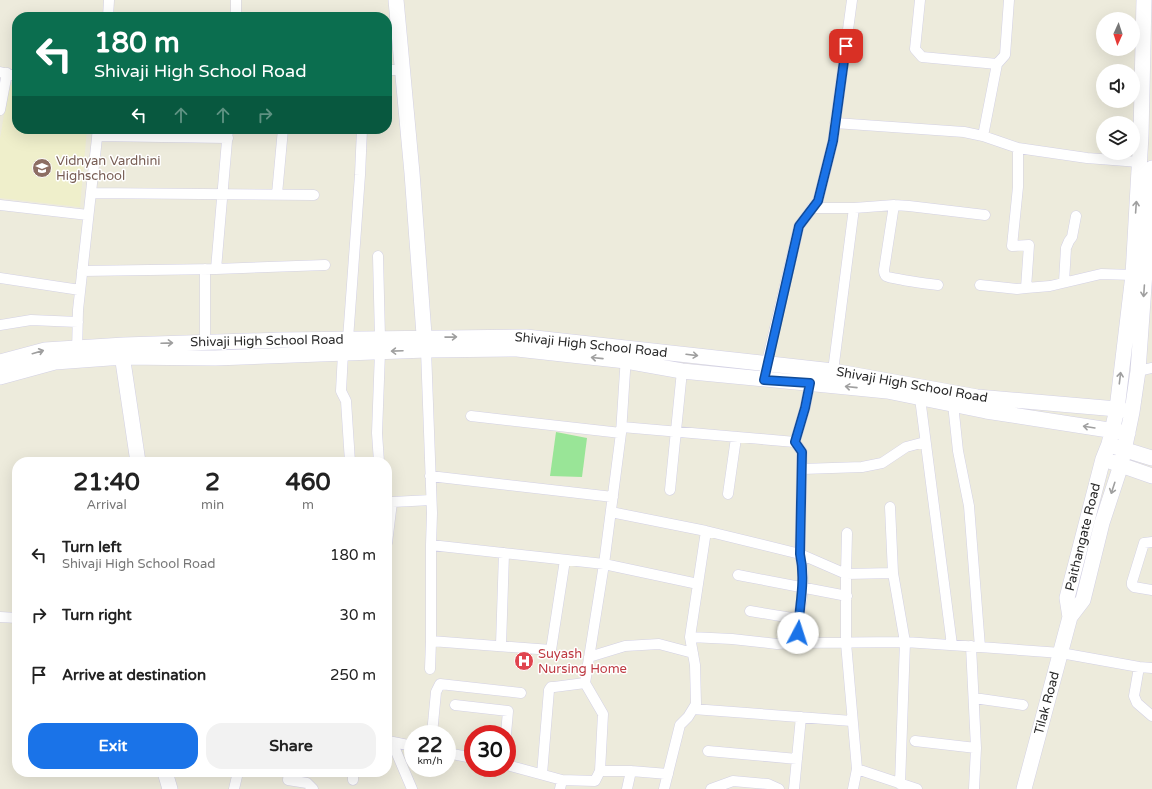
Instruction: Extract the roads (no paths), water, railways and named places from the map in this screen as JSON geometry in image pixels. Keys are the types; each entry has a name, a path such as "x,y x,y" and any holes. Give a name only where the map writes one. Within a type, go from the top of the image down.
{"street":[{"path":"108,12 109,0"},
{"path":"236,0 236,12"},
{"path":"396,0 412,173 425,344 431,500 430,669"},
{"path":"764,380 766,364 799,226 818,201 833,141 852,0"},
{"path":"920,0 915,48 922,57 997,64"},
{"path":"983,136 997,64 1005,55 1009,0"},
{"name":"Paithangate Road","path":"1070,617 1083,600 1102,523 1123,458 1132,412 1145,370 1143,273 1146,165 1144,0"},
{"path":"392,70 402,70"},
{"path":"0,110 8,74"},
{"path":"835,123 964,132 983,136 1018,148 1146,165"},
{"path":"77,354 80,290 97,134"},
{"path":"205,342 211,269 222,194 228,134"},
{"path":"277,194 283,134"},
{"path":"350,457 346,401 341,391 360,183 362,134"},
{"path":"1018,148 1018,187 1012,246 1029,245 1026,288"},
{"path":"91,193 314,195"},
{"path":"0,205 88,215"},
{"path":"812,208 854,208 894,205 984,215"},
{"path":"894,205 884,273 886,276 938,285"},
{"path":"795,442 805,408 810,383 827,371 854,208"},
{"path":"1064,282 1066,248 1072,237 1076,216"},
{"path":"378,256 380,345 377,433 379,457"},
{"path":"82,271 325,265"},
{"path":"980,285 1017,289 1050,286 1101,274 1143,273"},
{"name":"Paithangate Road","path":"1070,617 1067,598 1117,410 1143,273"},
{"path":"0,278 80,290"},
{"path":"0,325 31,320 78,322"},
{"name":"Shivaji High School Road","path":"0,362 45,350 77,354 205,342 345,346 425,344 526,336 626,355 682,371 887,391 1110,437 1128,433"},
{"name":"Shivaji High School Road","path":"117,351 216,358 345,346"},
{"path":"117,351 128,457"},
{"path":"117,351 137,457"},
{"name":"Shivaji High School Road","path":"0,377 55,362 77,354"},
{"path":"516,767 542,774 561,785 595,781 600,771 603,714 585,683 613,497 621,430 626,355"},
{"name":"Shivaji High School Road","path":"626,355 766,364 827,371 977,397 1132,412"},
{"path":"670,490 682,371"},
{"path":"920,398 952,645"},
{"path":"953,404 958,452 969,506 976,647 974,698 976,748 974,789"},
{"path":"471,416 621,430 675,432 795,442"},
{"path":"1110,437 1123,458 1152,476"},
{"path":"728,494 736,438"},
{"path":"795,442 802,452 800,554 803,565 803,588 798,619 797,643"},
{"path":"802,469 862,467 882,463 906,447 925,442"},
{"path":"1103,459 1152,458"},
{"path":"430,476 613,497"},
{"path":"392,502 431,500"},
{"path":"890,507 894,573 906,642 900,784"},
{"path":"611,512 706,531 800,554 846,574 894,573"},
{"path":"664,789 680,725 688,717 696,704 695,665 690,638 706,531"},
{"path":"847,533 846,643 857,769 853,789"},
{"path":"1152,542 1144,543 1132,582 1134,587 1152,590"},
{"path":"430,545 604,564 698,584"},
{"path":"501,645 504,553"},
{"path":"431,641 501,645 551,650 565,560"},
{"path":"738,575 847,596"},
{"path":"750,611 798,619"},
{"path":"0,616 12,617"},
{"name":"Tilak Road","path":"1024,789 1070,617"},
{"path":"690,638 777,644 906,642 1061,654 1152,668"},
{"path":"590,657 625,646 659,644 693,653"},
{"path":"1139,667 1134,696 1136,703 1152,716"},
{"path":"542,774 549,690 554,686 585,683"},
{"path":"433,725 436,692 440,684 522,693"},
{"path":"974,698 1023,705"},
{"path":"455,705 508,711 507,725"},
{"path":"693,709 852,721"},
{"path":"794,789 801,717"},
{"path":"392,741 404,744"},
{"path":"915,741 976,748"},
{"path":"392,745 412,789"},
{"path":"708,751 797,759"},
{"path":"857,769 917,789"},
{"path":"600,771 631,770 668,774"},
{"path":"627,789 631,770"},
{"path":"159,777 162,789"},
{"path":"166,777 170,789"},
{"path":"234,789 237,777"},
{"path":"288,777 288,780 307,783 313,789"},
{"path":"711,789 733,781 768,784 779,789"}],"place":[{"name":"Vidnyan Vardhini Highschool","path":"42,168"},
{"name":"Suyash Nursing Home","path":"524,661"}]}
